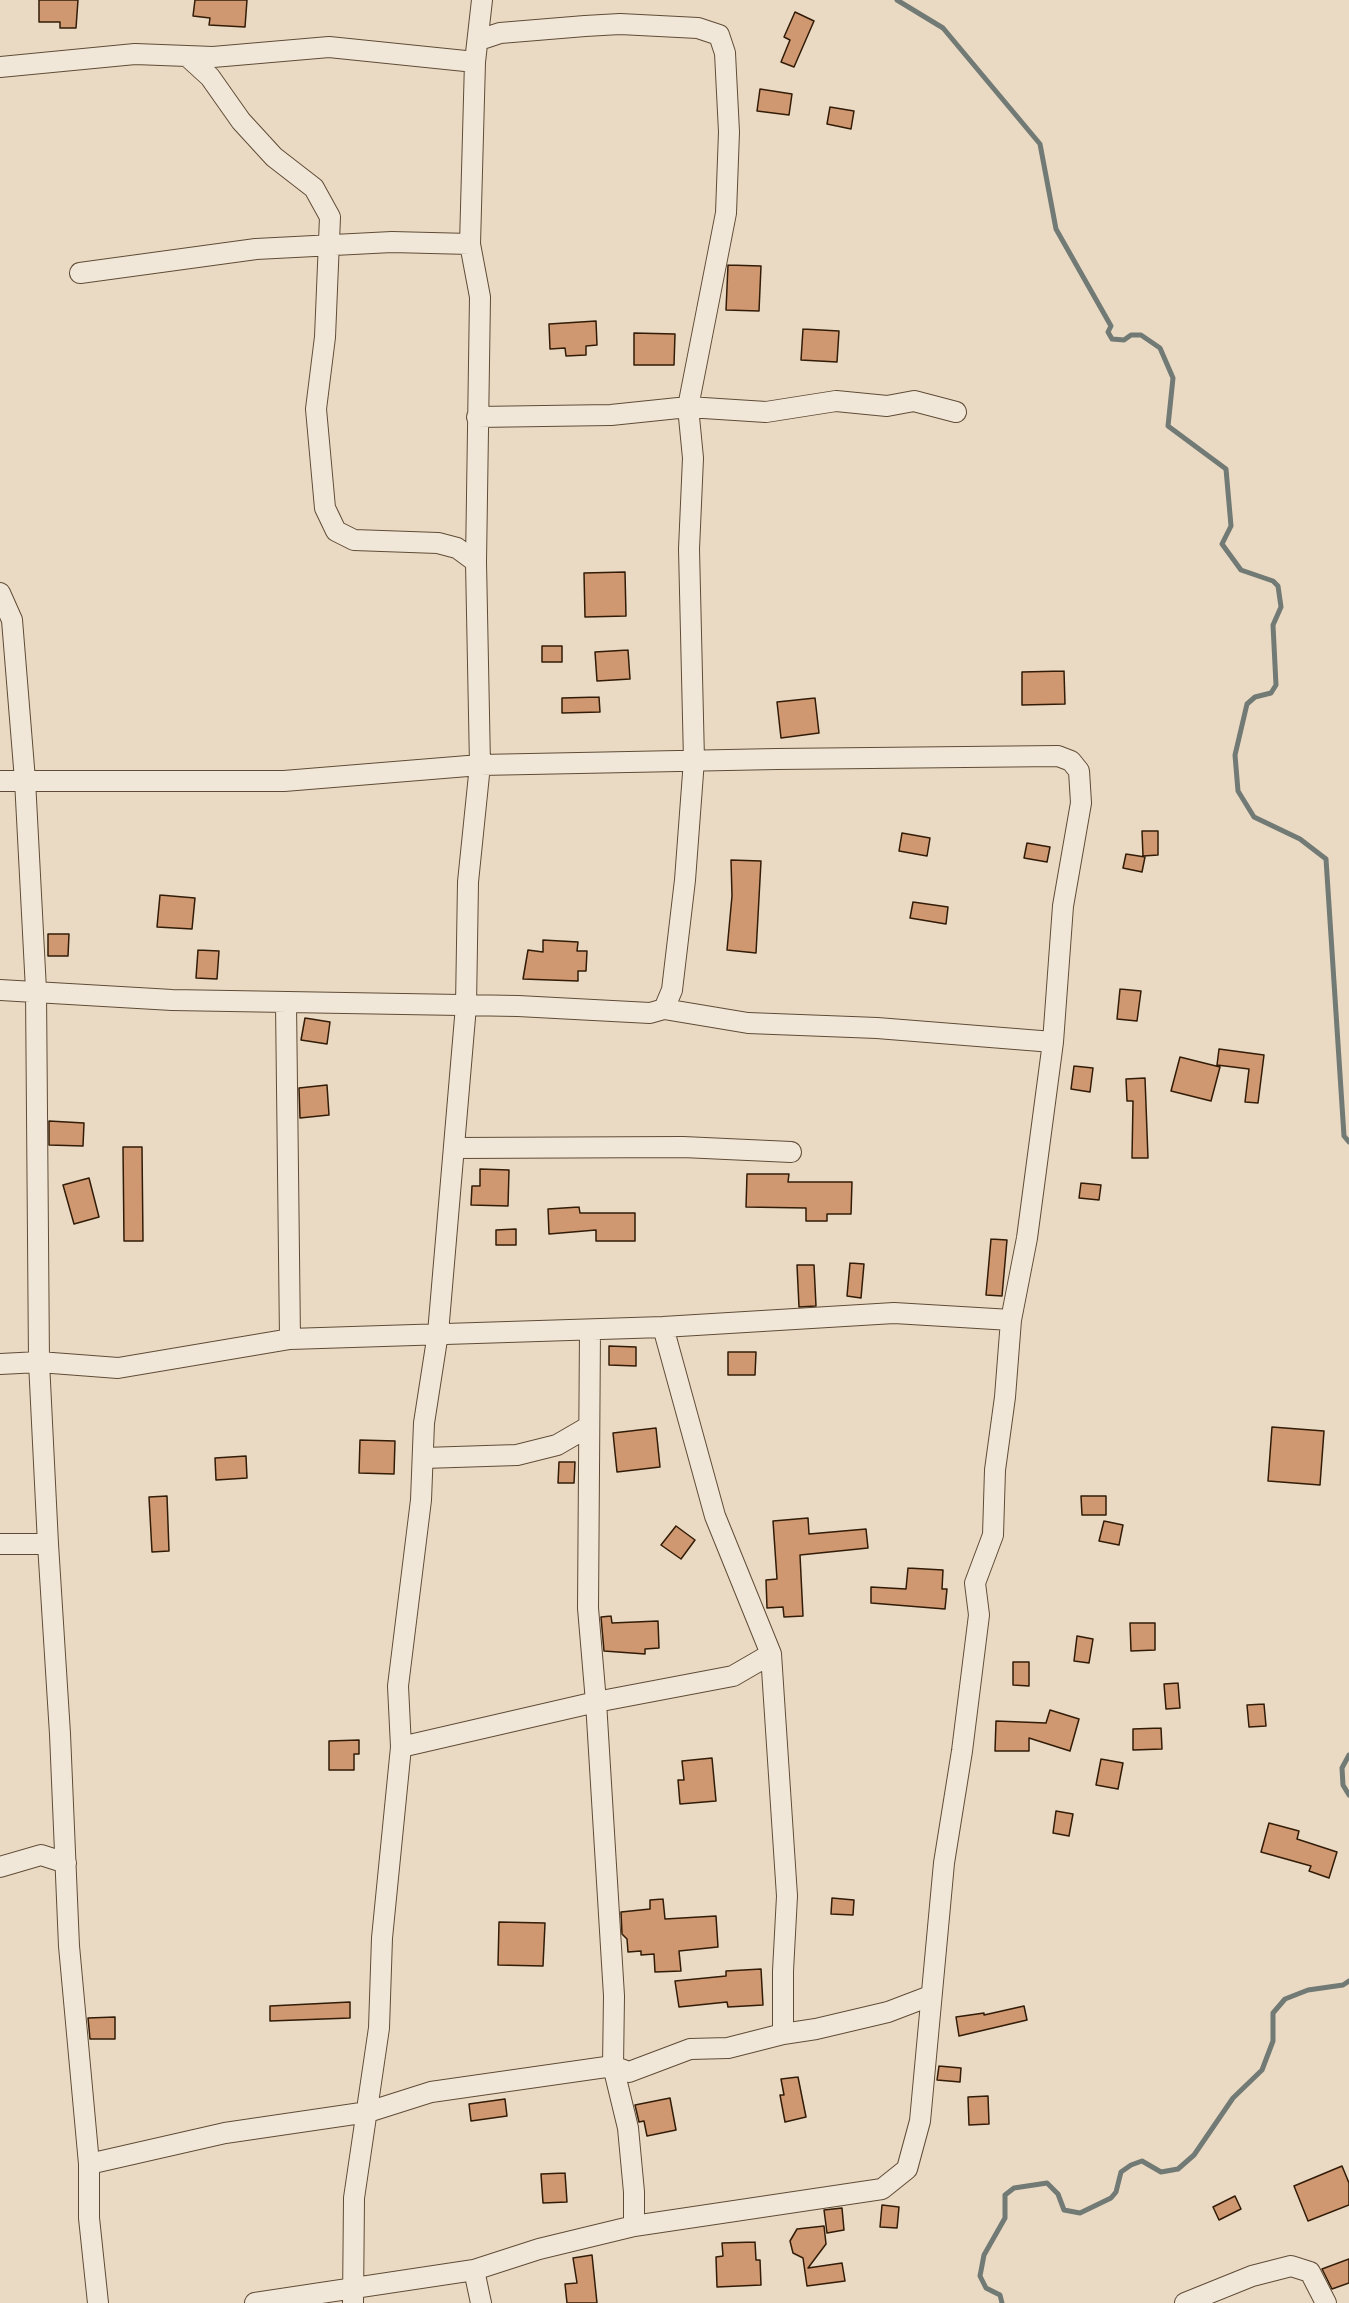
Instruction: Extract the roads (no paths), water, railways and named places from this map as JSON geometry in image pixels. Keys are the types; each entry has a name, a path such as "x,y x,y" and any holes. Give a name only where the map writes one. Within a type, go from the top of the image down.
{"street":[{"path":"353,2295 354,2198 379,2028 382,1938 400,1747 399,1686 423,1458 424,1423 438,1333 466,1006 468,882 480,765 476,562 480,297 470,244 475,62 482,0"},
{"path":"479,40 500,33 620,24 699,28 719,35 725,53 729,98 726,213 688,407 693,458 688,549 694,760 676,957 672,990 664,1009"},
{"path":"0,67 135,54 213,57 329,47 475,62"},
{"path":"187,56 210,77 241,121 274,157 314,188 330,217 327,245 325,337 316,409 325,508 336,531 354,540 438,543 457,548 476,562"},
{"path":"80,273 256,249 392,242 470,244"},
{"path":"477,417 611,415 688,407 766,412 836,401 887,406 914,401 956,412"},
{"path":"0,593 12,620 24,780 36,990 39,1362 69,1946 89,2164 90,2218 98,2303"},
{"path":"0,781 284,781 480,765 1058,756 1071,761 1079,771 1081,803 1063,906 1053,1042 1027,1238 1011,1320 1005,1397 995,1470 993,1535 975,1583 979,1615 962,1752 944,1863 920,2121 907,2169 882,2189 634,2226 539,2249 474,2270 353,2295 255,2303"},
{"path":"0,990 36,990 172,1000 466,1006 650,1013 664,1009 748,1023 878,1028 1053,1042"},
{"path":"286,1003 290,1339"},
{"path":"454,1148 683,1147 791,1152"},
{"path":"0,1364 39,1362 118,1368 290,1339 663,1327 894,1313 1011,1320"},
{"path":"663,1327 715,1516 771,1654 788,1896 783,1971 783,2034"},
{"path":"590,1330 588,1608 614,1996 613,2066 628,2128 634,2192 634,2226"},
{"path":"423,1458 517,1455 557,1445 588,1427"},
{"path":"0,1544 48,1544"},
{"path":"400,1747 596,1702 733,1676 771,1654"},
{"path":"0,1867 41,1855 66,1863"},
{"path":"89,2164 225,2133 368,2112 431,2092 613,2066 629,2072 690,2049 728,2048 783,2034 816,2029 888,2012 930,1996"},
{"path":"1185,2303 1252,2276 1291,2266 1310,2272 1326,2303"},
{"path":"474,2270 481,2303"}],"waterway":[{"path":"897,0 943,28 1040,144 1056,229 1111,326 1108,332 1112,339 1124,340 1131,335 1141,335 1160,348 1173,378 1168,426 1226,469 1231,526 1222,544 1241,570 1273,581 1278,586 1281,607 1273,625 1276,685 1271,693 1255,697 1247,704 1235,755 1238,791 1254,817 1300,839 1326,859 1344,1136 1349,1142"},
{"path":"1349,1755 1342,1768 1343,1785 1349,1795"},
{"path":"1002,2303 1000,2295 986,2288 980,2276 984,2255 1005,2218 1005,2195 1014,2188 1047,2183 1058,2194 1064,2210 1080,2213 1111,2198 1116,2192 1121,2172 1131,2165 1142,2161 1161,2172 1178,2169 1194,2155 1233,2098 1262,2070 1273,2041 1273,2013 1285,1999 1308,1990 1343,1985 1349,1981"}]}
